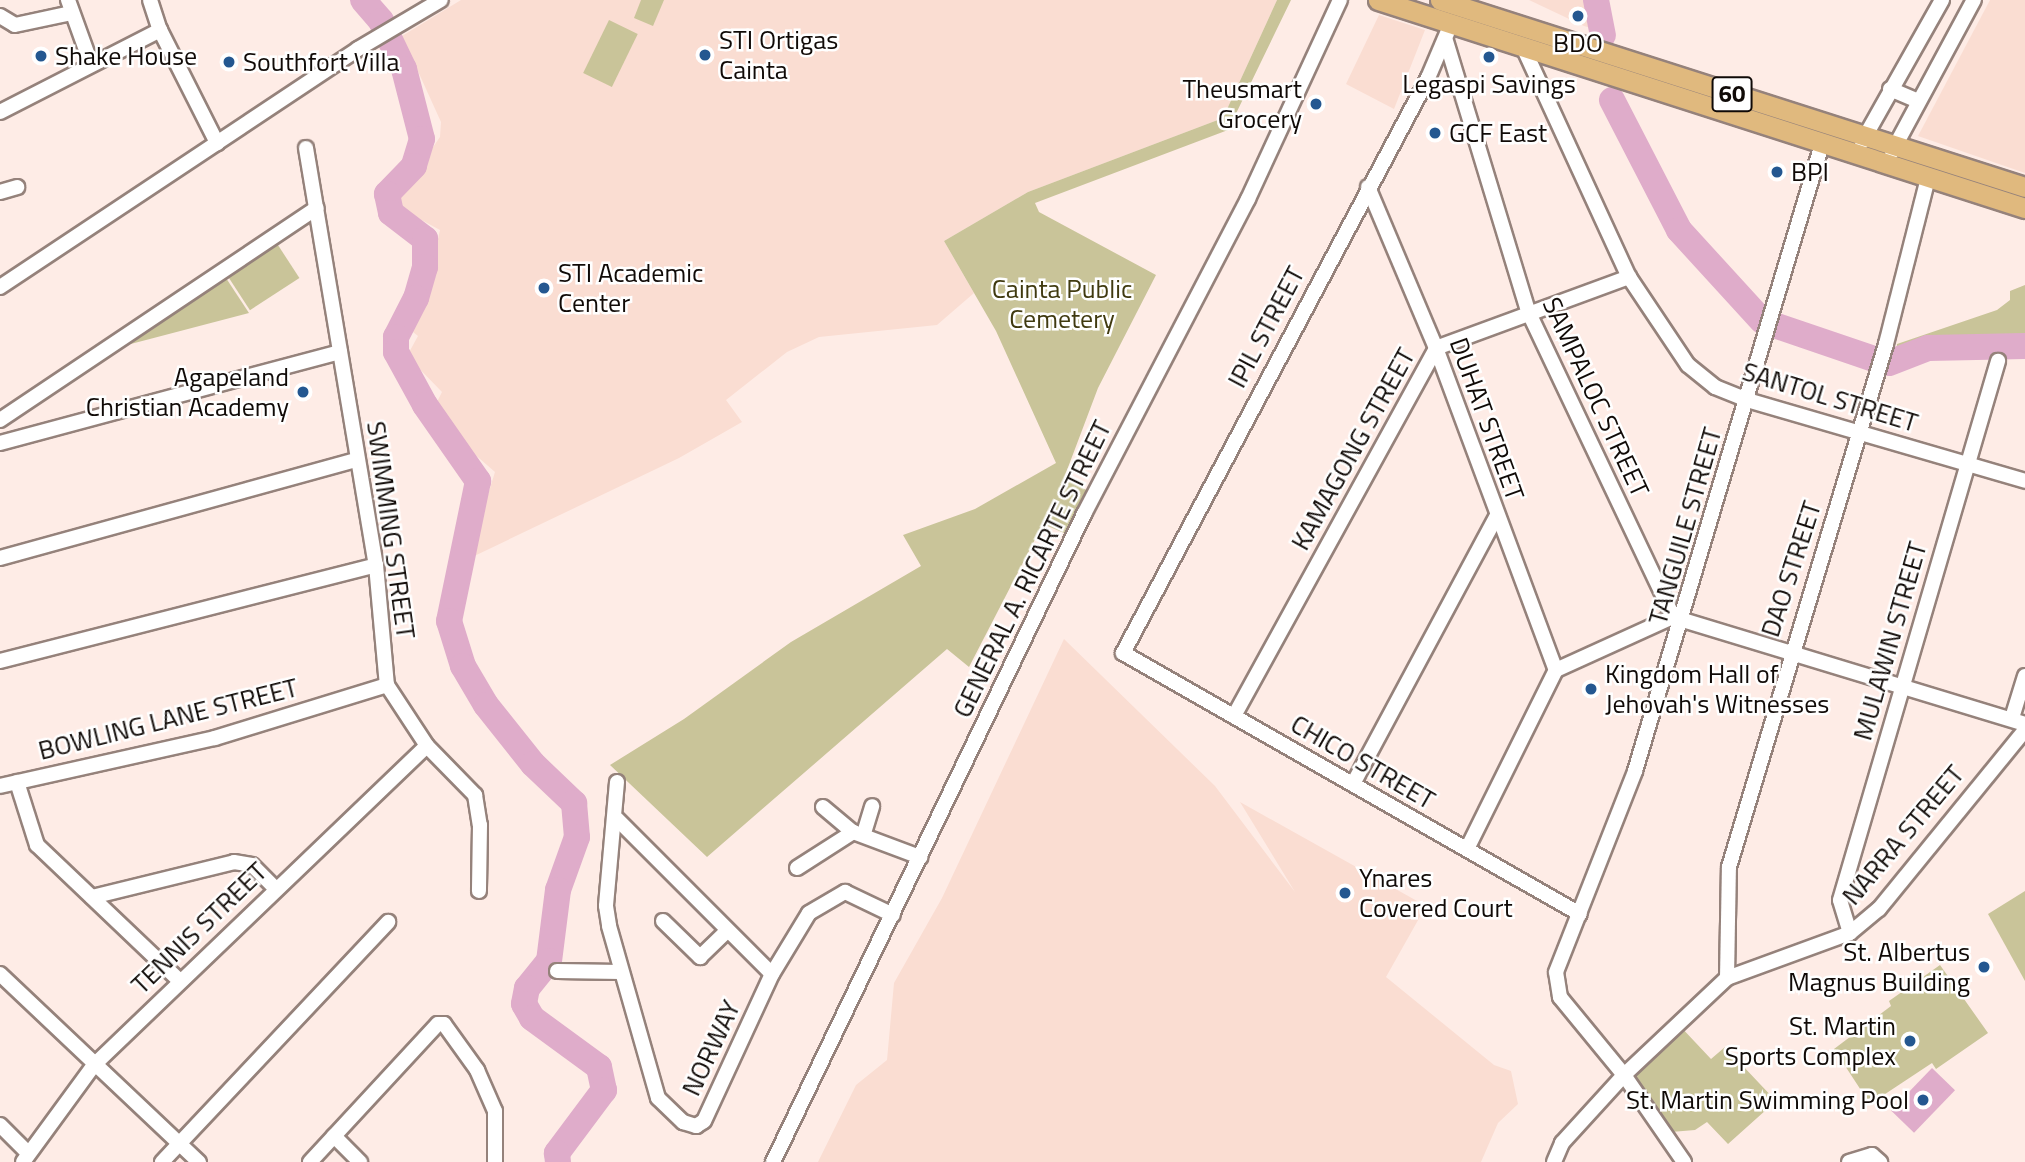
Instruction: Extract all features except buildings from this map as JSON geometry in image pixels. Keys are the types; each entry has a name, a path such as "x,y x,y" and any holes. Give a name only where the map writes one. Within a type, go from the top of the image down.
{"main road":[{"name":"60","path":"1378,0 1449,33 1524,49 2025,208"},
{"name":"60","path":"1440,0 2025,187"}],"street":[{"path":"149,0 160,30 217,143"},
{"path":"0,287 358,49 441,0"},
{"name":"GENERAL A. RICARTE STREET","path":"773,1162 1084,514 1248,198 1340,0"},
{"path":"1856,155 1890,89 1942,0"},
{"path":"1887,165 1894,146 1974,0"},
{"path":"0,16 15,25 69,7 92,64"},
{"path":"0,112 160,30"},
{"name":"IPIL STREET","path":"1123,653 1449,33"},
{"name":"SAMPALOC STREET","path":"1449,33 1528,311 1678,618"},
{"name":"SANTOL STREET","path":"1524,49 1629,277 1688,365 1715,387 1747,400 2025,481"},
{"path":"1890,89 1918,102"},
{"name":"TANGUILE STREET","path":"1684,1162 1625,1075 1580,1026 1556,984 1556,972 1635,771 1678,618 1747,400 1822,144"},
{"name":"SWIMMING STREET","path":"306,148 356,460 376,565 387,685 427,746 475,795 480,825 479,891"},
{"name":"DAO STREET","path":"1727,978 1729,867 1791,650 1860,433 1928,178"},
{"path":"0,192 17,187"},
{"name":"DUHAT STREET","path":"1368,187 1436,348 1556,670"},
{"path":"0,420 317,208"},
{"name":"KAMAGONG STREET","path":"1234,716 1436,348 1528,311 1629,277"},
{"path":"0,443 340,352"},
{"name":"MULAWIN STREET","path":"1850,933 1840,900 1998,361"},
{"path":"0,558 356,460"},
{"path":"1353,784 1497,516"},
{"path":"0,661 376,565"},
{"path":"1467,849 1556,670 1678,618 1791,650 2018,721 2025,676"},
{"name":"CHICO STREET","path":"1123,653 1580,914"},
{"name":"BOWLING LANE STREET","path":"0,786 215,738 387,685"},
{"name":"NARRA STREET","path":"1554,1162 1562,1143 1625,1075 1727,978 1850,933 1879,909 2025,730"},
{"name":"TENNIS STREET","path":"26,1158 94,1065 275,888 427,746"},
{"path":"17,782 37,845 179,980"},
{"path":"557,971 621,972 606,906 617,819 617,782"},
{"path":"797,868 858,833 872,806"},
{"path":"823,807 858,833 920,857"},
{"path":"617,819 772,974"},
{"path":"92,897 234,862 252,865 275,888"},
{"name":"NORWAY","path":"621,972 658,1098 683,1122 696,1126 704,1121 772,974 809,913 845,892 893,915"},
{"path":"663,921 700,957 727,931"},
{"path":"162,1162 177,1142 388,922"},
{"path":"0,974 199,1162"},
{"path":"310,1162 433,1026 444,1024 477,1070 495,1111 495,1162"},
{"path":"0,1125 26,1158"},
{"path":"334,1136 360,1162"},
{"path":"1849,1162 1872,1155 1880,1162"}],"shaded area":[{"path":"461,0 1277,0 1223,118 1028,192 944,241 974,293 937,325 819,337 787,352 726,400 742,422 679,458 468,559 495,472 472,452 437,402 442,392 407,356 418,336 408,328 430,277 440,230 403,210 400,195 440,137 441,122 402,36"},
{"path":"1529,0 1601,0 1607,33 1584,26"},
{"path":"1990,0 2025,0 2025,173 1918,136"},
{"path":"1379,15 1425,30 1394,109 1346,84"},
{"path":"1064,639 1215,786 1295,892 1240,802 1426,906 1386,977 1494,1065 1511,1071 1518,1104 1498,1123 1481,1162 818,1162 856,1085 887,1060 894,983 942,898"},
{"name":"St. Martin Swimming Pool","path":"1932,1068 1955,1090 1914,1133 1891,1110"}],"green space":[{"path":"641,0 664,0 653,26 634,18"},
{"name":"Cainta Public Cemetery","path":"1277,0 1291,0 1228,130 1035,203 1039,212 1156,275 1098,388 1064,478 1092,493 1071,536 1043,524 969,667 947,649 707,857 610,765 684,719 791,642 921,566 903,535 975,509 1056,463 996,331 944,241 1028,192 1223,118"},
{"path":"609,20 638,34 612,87 583,73"},
{"path":"276,242 299,278 250,310 227,274"},
{"path":"224,275 249,313 104,351"},
{"path":"2025,285 2025,340 1929,344 1896,356 1897,344 1997,310 2010,300 2010,291"},
{"path":"2025,891 2025,981 1988,914"},
{"name":"St. Martin Sports Complex","path":"1940,965 1988,1033 1936,1069 1932,1063 1870,1104 1834,1049 1891,1006 1889,1001"},
{"path":"1679,1025 1711,1059 1725,1047 1776,1101 1728,1144 1707,1122 1695,1130 1671,1132 1628,1072"}],"waterway":[{"path":"363,0 381,21 404,69 422,139 414,166 387,194 391,213 425,239 425,267 416,298 396,337 396,352 425,405 478,481 449,621 463,666 486,705 533,764 574,803 577,837 558,890 549,961 527,988 524,1004 532,1018 599,1067 604,1090 557,1153 558,1162"},
{"path":"1596,0 1603,35"},
{"path":"1612,100 1679,230 1762,321"},
{"path":"1777,326 1874,359"},
{"path":"1889,363 1928,348 2025,346"}],"place":[{"name":"BDO","path":"1578,16"},
{"name":"STI Ortigas Cainta","path":"705,55"},
{"name":"Shake House","path":"41,56"},
{"name":"Legaspi Savings","path":"1489,57"},
{"name":"Southfort Villa","path":"229,62"},
{"name":"Theusmart Grocery","path":"1316,104"},
{"name":"GCF East","path":"1435,133"},
{"name":"BPI","path":"1777,172"},
{"name":"STI Academic Center","path":"544,288"},
{"name":"Agapeland Christian Academy","path":"303,392"},
{"name":"Kingdom Hall of Jehovah's Witnesses","path":"1591,689"},
{"name":"Ynares Covered Court","path":"1345,893"},
{"name":"St. Albertus Magnus Building","path":"1984,967"},
{"name":"St. Martin Sports Complex","path":"1910,1041"},
{"name":"St. Martin Swimming Pool","path":"1923,1100"}]}
